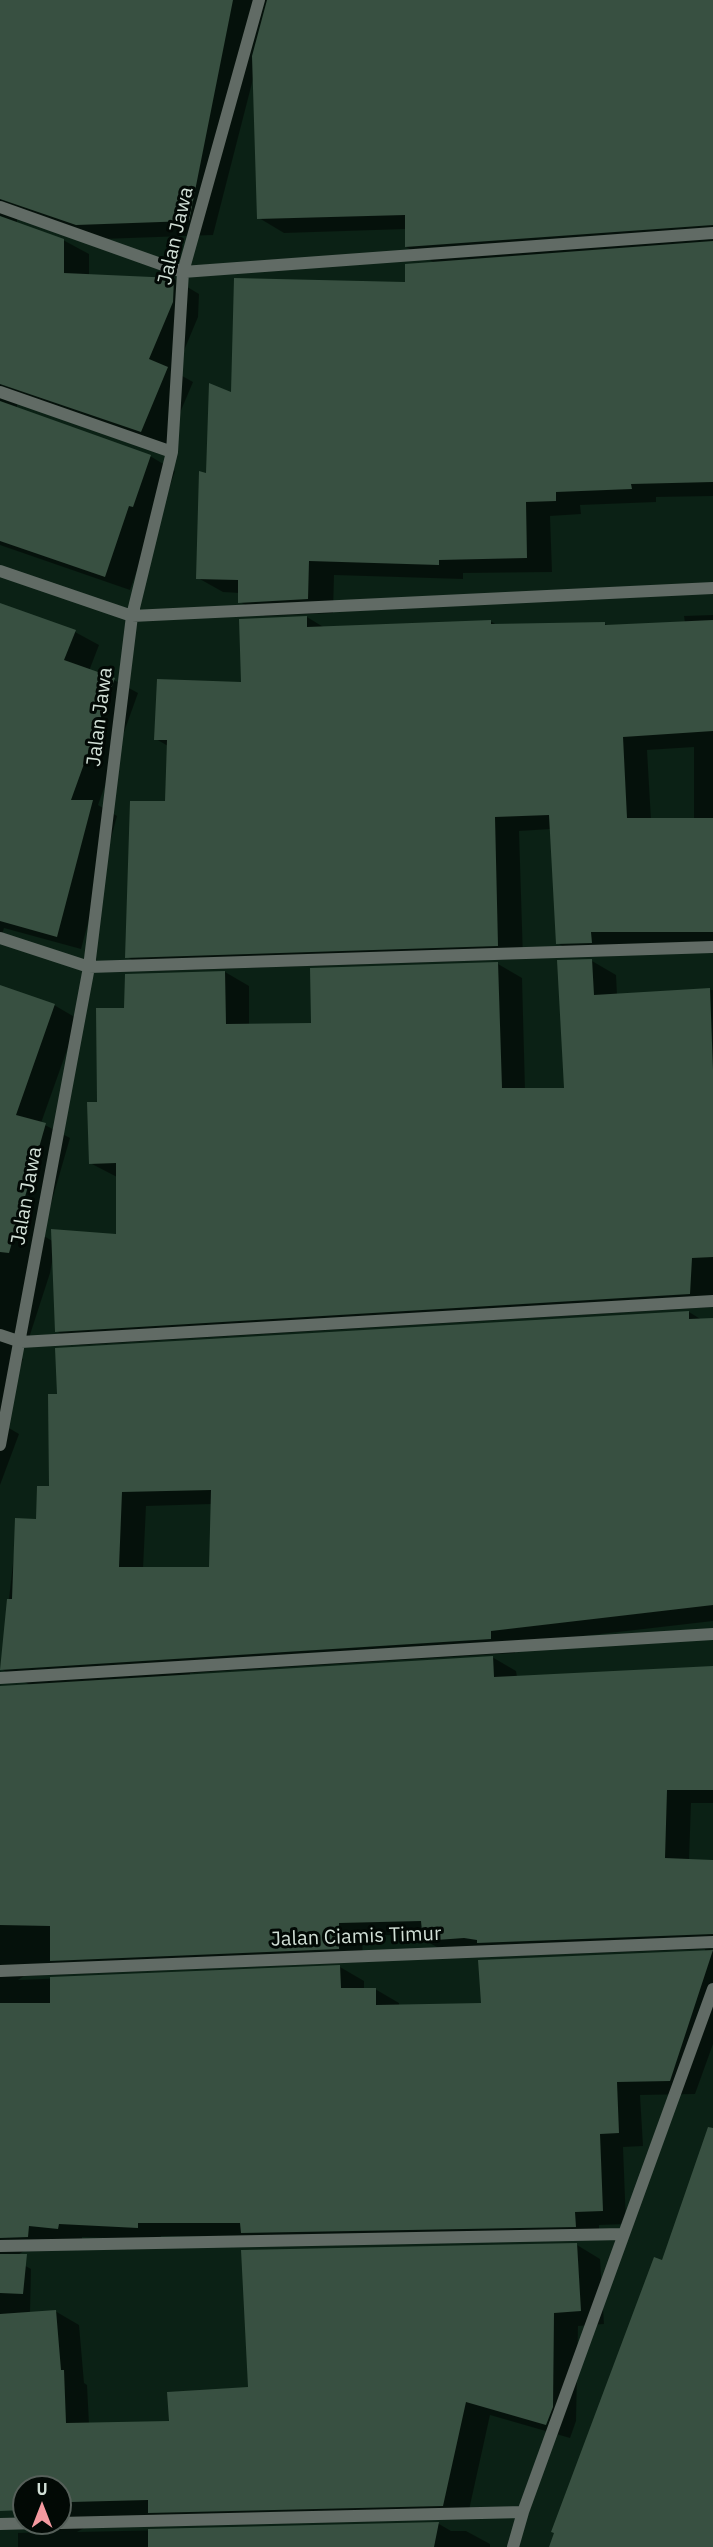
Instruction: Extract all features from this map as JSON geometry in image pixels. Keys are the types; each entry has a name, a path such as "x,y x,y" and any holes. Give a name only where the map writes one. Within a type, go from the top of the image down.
{"street":[{"name":"Jalan Jawa","path":"0,1445 21,1342 89,966 132,616 172,452 183,272 259,0"},
{"path":"0,207 183,272 713,233"},
{"path":"0,392 172,452"},
{"path":"0,571 132,616 713,588"},
{"path":"0,938 89,966 713,947"},
{"path":"0,1335 21,1342 713,1301"},
{"path":"0,1678 713,1634"},
{"name":"Jalan Ciamis Timur","path":"0,1971 713,1942"},
{"path":"513,2547 523,2512 713,1989"},
{"path":"0,2246 624,2234"},
{"path":"72,2523 523,2512"}],"building":[{"path":"0,0 233,0 189,221 76,225 0,199"},
{"path":"267,0 713,0 713,225 405,247 405,215 257,219 252,56"},
{"path":"0,216 64,239 64,273 174,278 173,302 149,359 168,367 141,432 0,384"},
{"path":"713,241 713,482 631,484 632,489 556,492 556,501 526,502 527,558 439,560 439,565 309,561 308,599 238,603 238,580 196,579 199,471 206,473 209,383 231,392 234,278 405,282 405,264"},
{"path":"0,401 151,455 133,507 129,506 105,577 0,541"},
{"path":"0,603 76,630 64,660 115,678 71,800 93,800 57,937 0,921"},
{"path":"307,616 307,627 491,620 491,624 605,622 605,625 713,620 713,731 623,737 627,818 713,818 713,932 591,932 592,943 556,944 549,815 495,817 498,946 125,958 130,801 165,801 167,740 154,740 157,679 241,682 239,619"},
{"path":"592,959 594,995 710,988 713,1070 713,1257 692,1258 690,1294 55,1332 51,1229 116,1234 116,1163 89,1164 87,1102 97,1102 96,1008 124,1008 125,974 225,971 226,1024 311,1023 310,968 498,962 502,1088 564,1088 557,960"},
{"path":"0,985 55,1004 16,1115 46,1123 9,1253 0,1252"},
{"path":"689,1311 689,1319 713,1318 713,1605 491,1631 491,1639 0,1670 7,1599 12,1599 15,1518 36,1519 37,1486 49,1486 48,1394 57,1394 55,1348","holes":["211,1490 209,1567 119,1567 122,1492"]},
{"path":"493,1656 494,1677 713,1666 713,1790 667,1790 665,1858 713,1860 713,1934 477,1943 477,1940 464,1938 423,1941 421,1921 339,1923 339,1949 50,1961 50,1926 0,1925 0,1686"},
{"path":"713,1950 670,2081 617,2082 619,2133 600,2134 603,2211 575,2212 576,2227 241,2233 240,2223 138,2223 138,2228 59,2224 58,2229 29,2226 28,2237 0,2238 0,2003 50,2003 50,1977 340,1965 341,1988 376,1988 376,2005 481,2003 478,1960"},
{"path":"708,2127 713,2128 713,2547 549,2547 554,2533 551,2532 654,2257 662,2260"},
{"path":"577,2243 581,2311 554,2313 553,2407 546,2425 466,2402 443,2506 148,2513 148,2500 72,2502 72,2475 12,2475 12,2510 0,2511 0,2314 56,2310 61,2370 64,2370 66,2423 169,2421 167,2392 248,2387 241,2250"},
{"path":"0,2254 27,2254 23,2294 0,2293"},
{"path":"439,2522 434,2547 148,2547 148,2529"}]}
